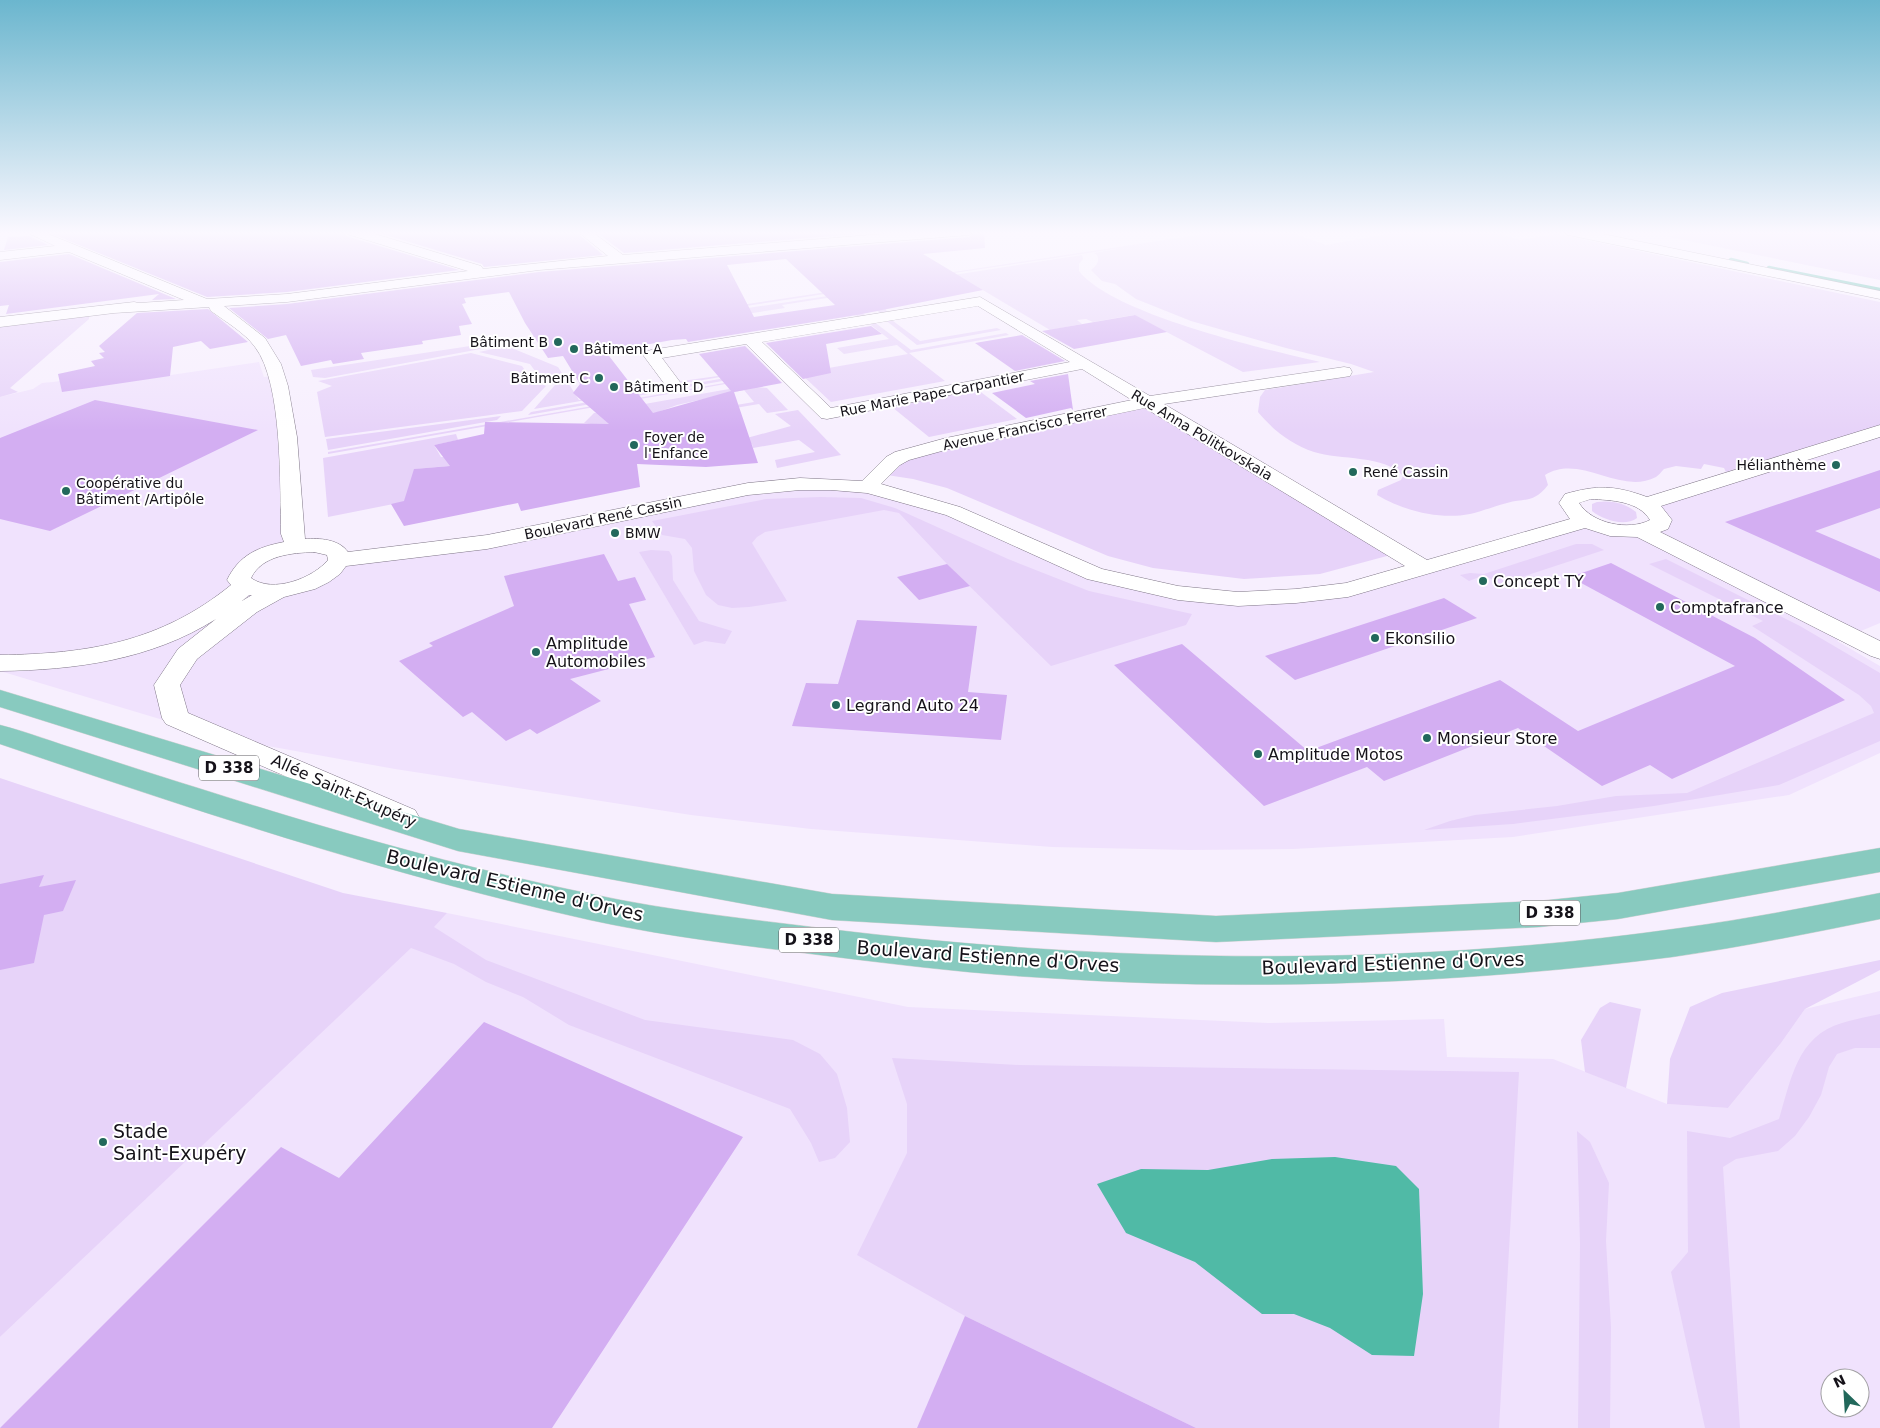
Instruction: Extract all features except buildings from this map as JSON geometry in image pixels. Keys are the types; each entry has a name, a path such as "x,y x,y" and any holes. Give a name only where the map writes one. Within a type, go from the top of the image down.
{"main road":[{"name":"Boulevard Estienne d'Orves","path":"0,698 458,840 832,907 1216,929 1549,913 1618,906 1880,860"},
{"name":"Boulevard Estienne d'Orves","path":"0,734 250,816 455,874 594,908 712,927 872,948 1055,964 1199,969 1370,968 1521,959 1643,946 1817,919 1880,906"}],"street":[{"path":"116,309 167,298"},
{"path":"190,298 219,303"},
{"path":"0,322 116,309 290,298"},
{"name":"Rue Anna Politkovskaia","path":"750,339 980,301 1424,569"},
{"path":"219,303 216,308 264,347 276,375 283,407 292,534 296,546"},
{"path":"672,382 651,355 750,339"},
{"name":"Rue Marie Pape-Carpantier","path":"750,339 827,414 1085,364"},
{"name":"Avenue Francisco Ferrer","path":"867,487 893,461 913,452 1177,396 1344,372"},
{"path":"1645,504 1880,431"},
{"name":"Boulevard René Cassin","path":"339,560 487,542 748,488 800,484 867,487 912,498 953,511 1095,574 1178,593 1238,599 1296,596 1348,590 1588,521"},
{"path":"1650,529 1660,524 1661,520 1658,513 1645,504 1621,496 1605,493 1580,494 1572,498 1569,503 1571,510 1588,521 1611,529 1650,529 1880,632"},
{"path":"1650,529 1880,651"},
{"path":"314,545 328,547 337,552 339,560 335,568 319,579 295,588 264,591 245,586 239,580 241,571 249,563 262,556 296,546 314,545"},
{"path":"0,663 27,663 82,658 156,641 197,623 226,604 245,586"},
{"name":"Allée Saint-Exupéry","path":"277,591 248,607 187,654 167,684 176,718 458,840"}],"shaded area":[{"path":"790,298 801,298 588,329 325,378 313,377 311,370"},
{"path":"817,298 829,298 782,305 785,308 740,315 682,318"},
{"path":"834,298 856,298 862,313 867,316 860,318"},
{"path":"877,298 882,298 887,313 882,312 881,314 877,310"},
{"path":"996,298 1115,298 1191,328 1320,362 1243,372 1134,315 1093,322 1086,319 1077,320 1082,324 1050,330"},
{"path":"1134,298 1859,298 1880,302 1880,425 1726,472 1724,468 1704,464 1701,469 1676,466 1664,469 1656,477 1629,482 1586,471 1559,470 1545,475 1548,485 1538,495 1529,499 1458,516 1422,513 1399,506 1377,495 1378,490 1401,480 1403,476 1395,469 1374,461 1324,454 1306,449 1283,436 1258,412 1260,397 1265,390 1374,372 1351,364 1191,321"},
{"path":"89,316 89,319 10,388 18,392 0,397 0,327"},
{"path":"889,318 920,341 997,328 1001,330 917,345 884,319"},
{"path":"873,321 911,350 1006,333 1009,335 909,353 945,381 831,402 800,373 908,354 897,345 844,354 837,348 889,339 867,322"},
{"path":"507,346 558,367 579,400 689,380 767,369 534,409 555,385 540,378 530,364 479,352"},
{"path":"471,353 522,366 532,380 546,386 522,411 325,437 317,392 332,386 318,381"},
{"path":"259,362 264,377 276,375 292,534 279,549 239,580 277,591 335,567 800,484 912,498 1055,557 1214,597 1348,590 1588,521 1654,529 1648,506 1880,431 1880,623 1837,641 1880,666 1880,753 1789,795 1513,837 1293,849 1189,850 1052,847 811,829 691,815 395,769 223,738 0,671 0,397 33,389 42,383 132,371 130,381"},
{"path":"766,371 768,373 528,415 531,412"},
{"path":"771,376 328,454 328,452"},
{"path":"746,386 767,388 788,410 767,413 759,404 735,408 736,405 754,402 744,390 677,405 641,422 598,425 584,423 594,413"},
{"path":"978,390 1017,419 929,437 892,407"},
{"path":"1148,402 1398,553 1320,574 1244,579 1153,568 1108,556 947,488 913,479 880,474 893,461"},
{"path":"798,410 841,455 777,468 775,460 815,452 799,440 753,448 752,444 742,446 736,441 791,426 775,414"},
{"path":"501,416 497,420 328,450 326,439"},
{"path":"456,434 458,440 434,445 441,457 461,458 460,465 415,469 504,482 328,517 323,458"},
{"path":"861,498 895,508 1008,559 1089,591 1192,614 1186,625 1051,666 947,564 899,513 884,510 765,532 752,543 787,601 732,608 718,605 706,595 694,571 692,548 685,539 662,535 652,521 766,499"},
{"path":"1607,501 1623,504 1636,512 1637,518 1626,522 1608,520 1592,511 1592,504"},
{"path":"1576,544 1592,544 1604,550 1500,584 1484,575 1469,581 1460,575 1470,573 1484,574"},
{"path":"651,550 669,551 672,556 673,580 699,621 732,631 725,644 705,641 694,645 639,552"},
{"path":"1666,559 1800,626 1880,673 1880,741 1779,785 1654,806 1513,824 1424,830 1475,815 1557,806 1616,796 1687,793 1874,713 1871,706 1859,695 1752,626 1763,621 1649,564"},
{"name":"Stade Saint-Exupéry","path":"0,778 343,893 447,913 434,927 486,960 645,1020 793,1040 820,1054 837,1074 847,1108 850,1142 835,1158 819,1162 811,1143 790,1109 569,1025 523,997 486,982 454,964 411,948 0,1337"},
{"path":"447,913 908,1007 1268,1023 1444,1019 1447,1057 1553,1059 1667,1104 1728,1108 1781,1043 1805,1009 1880,991 1880,1428 0,1428 0,1337"},
{"path":"1880,960 1880,970 1805,1009 1781,1043 1728,1108 1667,1104 1670,1059 1690,1007 1722,993"},
{"path":"1610,1002 1641,1009 1626,1088 1585,1072 1581,1040 1600,1008"},
{"path":"1880,1014 1880,1048 1855,1048 1837,1054 1829,1067 1821,1095 1809,1117 1795,1136 1778,1151 1736,1159 1723,1167 1740,1428 1705,1428 1671,1272 1688,1252 1687,1131 1730,1138 1779,1119 1798,1061 1805,1049 1815,1038 1827,1029 1842,1023"},
{"path":"892,1058 1019,1065 1519,1072 1499,1428 1196,1428 965,1316 857,1255 907,1153 907,1104"},
{"path":"1577,1131 1590,1142 1609,1183 1606,1241 1611,1327 1610,1428 1578,1428 1580,1244"},
{"path":"1335,1157 1396,1166 1419,1189 1423,1294 1414,1356 1372,1355 1330,1328 1294,1314 1262,1314 1195,1262 1126,1233 1097,1184 1141,1169 1208,1170 1272,1159"}],"place":[{"name":"Bâtiment B","path":"558,342"},
{"name":"Bâtiment A","path":"574,349"},
{"name":"Bâtiment C","path":"599,378"},
{"name":"Bâtiment D","path":"614,387"},
{"name":"Foyer de l'Enfance","path":"634,445"},
{"name":"Hélianthème","path":"1836,465"},
{"name":"René Cassin","path":"1353,472"},
{"name":"Coopérative du Bâtiment /Artipôle","path":"66,491"},
{"name":"BMW","path":"615,533"},
{"name":"Concept TY","path":"1483,581"},
{"name":"Comptafrance","path":"1660,607"},
{"name":"Ekonsilio","path":"1375,638"},
{"name":"Amplitude Automobiles","path":"536,652"},
{"name":"Legrand Auto 24","path":"836,705"},
{"name":"Monsieur Store","path":"1427,738"},
{"name":"Amplitude Motos","path":"1258,754"},
{"name":"Stade Saint-Exupéry","path":"103,1142"}]}
